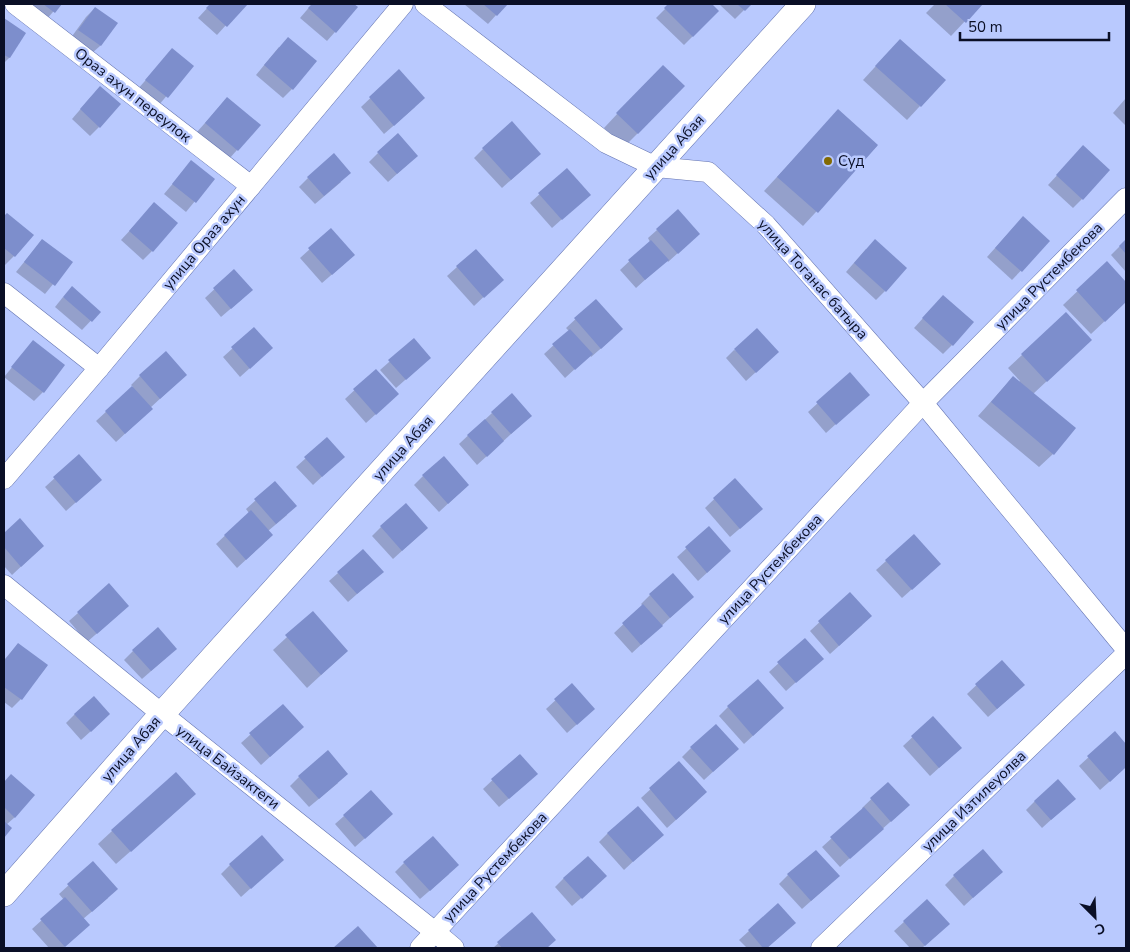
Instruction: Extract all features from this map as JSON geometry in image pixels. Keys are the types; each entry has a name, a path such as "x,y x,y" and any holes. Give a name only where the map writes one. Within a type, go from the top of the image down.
{"street":[{"name":"Ораз ахун переулок","path":"15,4 251,186"},
{"name":"улица Ораз ахун","path":"4,479 403,4"},
{"name":"улица Тоганас батыра","path":"425,4 606,143 656,166 708,172 766,225 923,403 1126,649"},
{"name":"улица Абая","path":"4,894 162,714 803,4"},
{"name":"улица Рустембекова","path":"420,948 923,403 1126,198"},
{"path":"4,293 99,368"},
{"name":"улица Байзактеги","path":"4,585 454,948"},
{"name":"улица Изтилеуолва","path":"821,948 1126,654"}],"building":[{"path":"43,4 62,4 55,13"},
{"path":"210,4 248,4 227,27 206,8"},
{"path":"312,4 354,4 358,7 336,33 308,8"},
{"path":"483,4 508,4 497,16"},
{"path":"668,4 712,4 719,11 693,37 664,8"},
{"path":"737,4 752,4 745,11"},
{"path":"945,4 983,4 966,23"},
{"path":"95,7 118,23 101,46 78,30"},
{"path":"4,18 26,33 10,58 4,55"},
{"path":"288,37 317,61 293,90 264,65"},
{"path":"900,39 946,80 921,107 875,66"},
{"path":"172,48 194,66 168,98 145,80"},
{"path":"663,65 685,86 638,134 616,113"},
{"path":"399,69 425,98 394,126 369,97"},
{"path":"100,86 121,104 100,128 80,109"},
{"path":"227,97 261,125 238,151 205,123"},
{"name":"Суд","path":"838,109 878,145 818,213 777,177"},
{"path":"512,121 541,154 511,180 482,148"},
{"path":"398,133 418,156 397,174 377,152"},
{"path":"1083,145 1110,170 1083,200 1056,175"},
{"path":"334,153 351,173 324,196 307,177"},
{"path":"191,160 215,179 196,203 172,184"},
{"path":"567,168 591,195 562,220 538,193"},
{"path":"154,202 178,223 153,252 129,231"},
{"path":"678,209 700,234 678,254 656,229"},
{"path":"7,213 34,235 15,257 4,248 4,216"},
{"path":"1023,216 1050,241 1022,272 995,248"},
{"path":"331,228 355,255 332,275 308,248"},
{"path":"42,239 73,262 55,286 24,262"},
{"path":"875,239 907,268 886,292 854,263"},
{"path":"1126,239 1126,254 1119,246"},
{"path":"651,240 669,260 645,280 628,260"},
{"path":"476,249 504,280 484,298 456,266"},
{"path":"1107,261 1126,282 1126,302 1105,322 1076,290"},
{"path":"234,269 253,290 231,309 213,288"},
{"path":"72,286 101,312 92,322 63,297"},
{"path":"943,295 974,322 953,346 922,318"},
{"path":"596,299 623,329 601,349 574,318"},
{"path":"1066,312 1092,340 1047,382 1021,354"},
{"path":"254,327 273,348 250,369 231,347"},
{"path":"757,328 779,352 756,373 734,349"},
{"path":"570,329 593,354 575,370 552,344"},
{"path":"414,338 431,358 406,380 388,360"},
{"path":"33,340 65,365 44,393 11,367"},
{"path":"166,351 187,375 160,399 139,375"},
{"path":"376,369 399,394 376,415 353,389"},
{"path":"850,372 870,395 836,425 816,402"},
{"path":"1013,376 1076,428 1054,455 991,402"},
{"path":"132,386 153,409 125,434 105,411"},
{"path":"512,393 532,416 511,434 491,412"},
{"path":"485,419 504,441 487,457 467,435"},
{"path":"327,437 345,457 322,477 304,457"},
{"path":"79,454 102,480 76,503 53,477"},
{"path":"444,456 469,485 448,504 422,475"},
{"path":"735,478 763,509 740,529 713,498"},
{"path":"275,481 297,506 276,524 254,499"},
{"path":"406,503 428,528 402,551 380,526"},
{"path":"251,510 273,535 246,560 224,535"},
{"path":"20,518 44,546 21,567 4,547 4,533"},
{"path":"709,526 731,551 707,573 685,547"},
{"path":"914,534 941,564 912,590 885,560"},
{"path":"363,549 384,572 357,594 337,572"},
{"path":"673,573 694,597 670,618 649,594"},
{"path":"109,583 129,606 97,634 77,612"},
{"path":"850,592 872,616 839,646 818,621"},
{"path":"643,604 663,626 641,645 622,623"},
{"path":"313,611 348,651 321,675 285,635"},
{"path":"158,627 177,649 151,671 132,650"},
{"path":"805,638 824,659 796,683 777,662"},
{"path":"18,643 48,665 22,700 4,687 4,661"},
{"path":"1002,660 1025,685 997,709 975,684"},
{"path":"758,679 784,708 753,736 727,706"},
{"path":"572,683 595,709 577,725 554,699"},
{"path":"94,696 110,714 91,732 74,714"},
{"path":"283,704 304,727 270,757 249,733"},
{"path":"933,716 962,748 939,768 911,736"},
{"path":"716,724 739,749 713,772 690,747"},
{"path":"1115,731 1126,744 1126,767 1110,782 1087,756"},
{"path":"328,750 348,774 319,799 298,776"},
{"path":"520,754 538,774 509,799 491,779"},
{"path":"679,761 707,792 676,820 649,788"},
{"path":"176,772 196,794 131,852 111,830"},
{"path":"11,774 35,795 15,818 4,807 4,782"},
{"path":"1058,779 1076,799 1051,820 1034,801"},
{"path":"888,782 910,805 891,822 870,798"},
{"path":"371,790 393,814 365,839 343,815"},
{"path":"638,806 664,835 633,862 607,833"},
{"path":"864,807 884,829 850,859 830,837"},
{"path":"4,821 12,828 4,838"},
{"path":"262,835 284,860 251,889 229,864"},
{"path":"433,836 459,865 430,891 403,862"},
{"path":"983,849 1003,872 973,898 953,875"},
{"path":"816,850 840,876 811,901 787,874"},
{"path":"588,856 607,876 582,899 563,878"},
{"path":"93,861 118,889 92,912 67,884"},
{"path":"65,897 90,925 65,947 40,919"},
{"path":"927,899 950,924 925,946 903,921"},
{"path":"778,903 796,923 767,948 763,948 748,930"},
{"path":"532,912 556,940 547,948 502,948 497,942"},
{"path":"358,926 378,948 333,948"}],"place":[{"name":"Суд","path":"828,161"}]}
